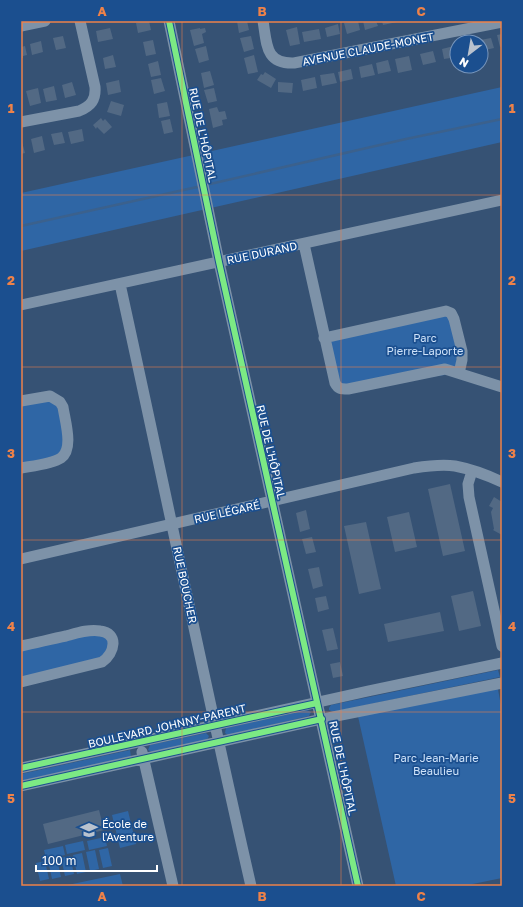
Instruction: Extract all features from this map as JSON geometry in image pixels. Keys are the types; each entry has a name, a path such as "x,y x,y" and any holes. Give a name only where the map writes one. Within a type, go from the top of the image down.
{"street":[{"path":"21,26 45,21"},
{"path":"21,122 79,111 87,108 92,103 96,96 96,87 80,21"},
{"name":"RUE DE L'HÔPITAL","path":"169,21 219,262 358,886"},
{"name":"AVENUE CLAUDE-MONET","path":"263,21 269,52 274,59 283,64 502,22"},
{"name":"RUE DURAND","path":"21,305 502,200"},
{"path":"304,244 334,383 337,388 342,389 445,369 502,387"},
{"name":"RUE BOUCHER","path":"120,284 214,726 251,886"},
{"path":"324,338 446,310 451,313 454,319 462,351 462,360 459,373"},
{"path":"21,401 50,396 60,402 63,407 69,443 65,454 56,461 21,468"},
{"name":"RUE LÉGARÉ","path":"21,559 414,468 435,465 454,466 489,476 502,482"},
{"path":"472,471 468,484 469,497 502,646"},
{"path":"21,646 91,630 105,632 110,635 113,640 112,652 108,658 102,662 21,682"},
{"name":"BOULEVARD JOHNNY-PARENT","path":"21,768 317,702 502,663"},
{"path":"21,786 322,719 502,683"},
{"path":"140,742 173,886"}],"green space":[{"path":"502,87 502,142 21,251 21,193"},
{"name":"Parc Pierre-Laporte","path":"439,312 454,319 459,373 342,389 324,338"},
{"path":"21,401 60,402 65,454 21,468"},
{"path":"91,630 110,635 108,658 21,682 21,646"},
{"path":"498,670 500,677 333,712 329,710 331,705"},
{"name":"Parc Jean-Marie Beaulieu","path":"497,684 502,711 502,878 463,886 396,886 357,712"},
{"path":"307,710 311,712 309,716 228,735 225,733 226,728"},
{"path":"206,733 209,736 207,740 152,752 148,750 150,745"},
{"path":"130,750 131,757 21,781 21,774"},
{"path":"128,811 136,844 120,848 112,815"},
{"path":"105,837 107,846 89,850 87,841"},
{"path":"83,841 85,850 67,854 65,845"},
{"path":"63,846 65,855 46,859 44,850"},
{"path":"108,848 112,866 103,868 99,850"},
{"path":"95,850 99,869 90,871 86,852"},
{"path":"82,853 86,872 77,874 73,855"},
{"path":"70,856 74,874 65,876 61,858"},
{"path":"57,859 61,877 52,879 48,860"},
{"path":"45,861 49,879 40,881 36,863"},
{"path":"120,874 123,886 63,886"}],"building":[{"path":"149,21 151,30 138,33 136,23"},
{"path":"237,21 247,21 249,30 239,33"},
{"path":"358,21 360,30 347,34 344,23"},
{"path":"363,21 376,21 378,26 365,30"},
{"path":"382,21 397,21 397,22 383,25"},
{"path":"338,24 340,34 327,37 325,28"},
{"path":"297,27 300,44 290,46 286,30"},
{"path":"110,28 113,39 98,42 96,31"},
{"path":"205,28 206,32 202,34 204,43 194,46 190,30"},
{"path":"319,29 321,39 304,42 302,32"},
{"path":"502,34 502,46 500,47 497,35"},
{"path":"63,36 66,48 56,50 53,38"},
{"path":"251,36 254,49 244,52 240,38"},
{"path":"489,38 491,38 494,48 489,49"},
{"path":"153,40 156,54 146,56 143,42"},
{"path":"41,41 43,52 32,55 30,44"},
{"path":"25,46 27,55 21,58 21,47"},
{"path":"206,46 209,60 199,63 195,49"},
{"path":"449,47 449,58 444,59 442,49"},
{"path":"433,51 436,62 423,65 420,54"},
{"path":"113,55 116,67 105,69 103,58"},
{"path":"254,55 258,72 248,74 244,58"},
{"path":"409,56 412,70 398,73 395,59"},
{"path":"388,60 391,71 378,74 376,63"},
{"path":"158,61 161,75 151,77 148,64"},
{"path":"372,64 375,75 361,78 359,67"},
{"path":"351,69 353,79 340,82 338,72"},
{"path":"210,71 214,85 204,88 201,73"},
{"path":"265,72 276,79 271,88 257,80 261,74 263,75"},
{"path":"334,73 337,83 322,86 320,75"},
{"path":"315,77 317,88 303,91 301,80"},
{"path":"161,78 165,91 154,94 151,80"},
{"path":"119,80 121,92 108,95 106,83"},
{"path":"72,82 76,95 65,98 62,85"},
{"path":"278,82 293,83 292,93 278,92"},
{"path":"54,86 57,100 46,102 43,89"},
{"path":"38,88 41,103 30,106 26,91"},
{"path":"214,88 217,101 208,103 204,90"},
{"path":"111,101 124,105 121,116 107,112"},
{"path":"167,102 170,116 159,118 157,104"},
{"path":"217,107 219,112 225,111 227,119 222,120 223,125 213,128 209,109"},
{"path":"101,118 103,121 105,119 112,127 104,134 93,125"},
{"path":"170,119 173,132 164,134 161,121"},
{"path":"82,129 84,141 71,144 68,132"},
{"path":"62,132 65,143 54,145 51,134"},
{"path":"42,136 45,150 34,153 31,139"},
{"path":"22,142 25,153 21,154 21,143"},
{"path":"450,484 465,551 443,556 428,489"},
{"path":"494,497 502,502 502,535 493,530 491,512 493,508 489,506"},
{"path":"306,510 310,529 300,532 296,513"},
{"path":"409,512 417,547 395,552 387,517"},
{"path":"366,522 381,589 359,594 344,526"},
{"path":"312,537 316,552 306,554 302,539"},
{"path":"319,567 323,586 313,589 308,569"},
{"path":"473,591 481,626 459,631 451,596"},
{"path":"326,596 329,609 318,612 315,598"},
{"path":"440,612 444,631 388,642 384,624"},
{"path":"333,628 338,649 327,651 322,630"},
{"path":"340,662 343,676 333,678 330,664"},
{"path":"99,810 104,830 48,844 43,824"}],"waterway":[{"path":"210,184 406,139 502,119"},
{"path":"21,226 197,187"}],"cycle path":[{"path":"169,21 219,262 358,886"},
{"path":"21,768 317,703"},
{"path":"21,786 322,719"}],"place":[{"name":"École de l'Aventure","path":"89,830"}]}
